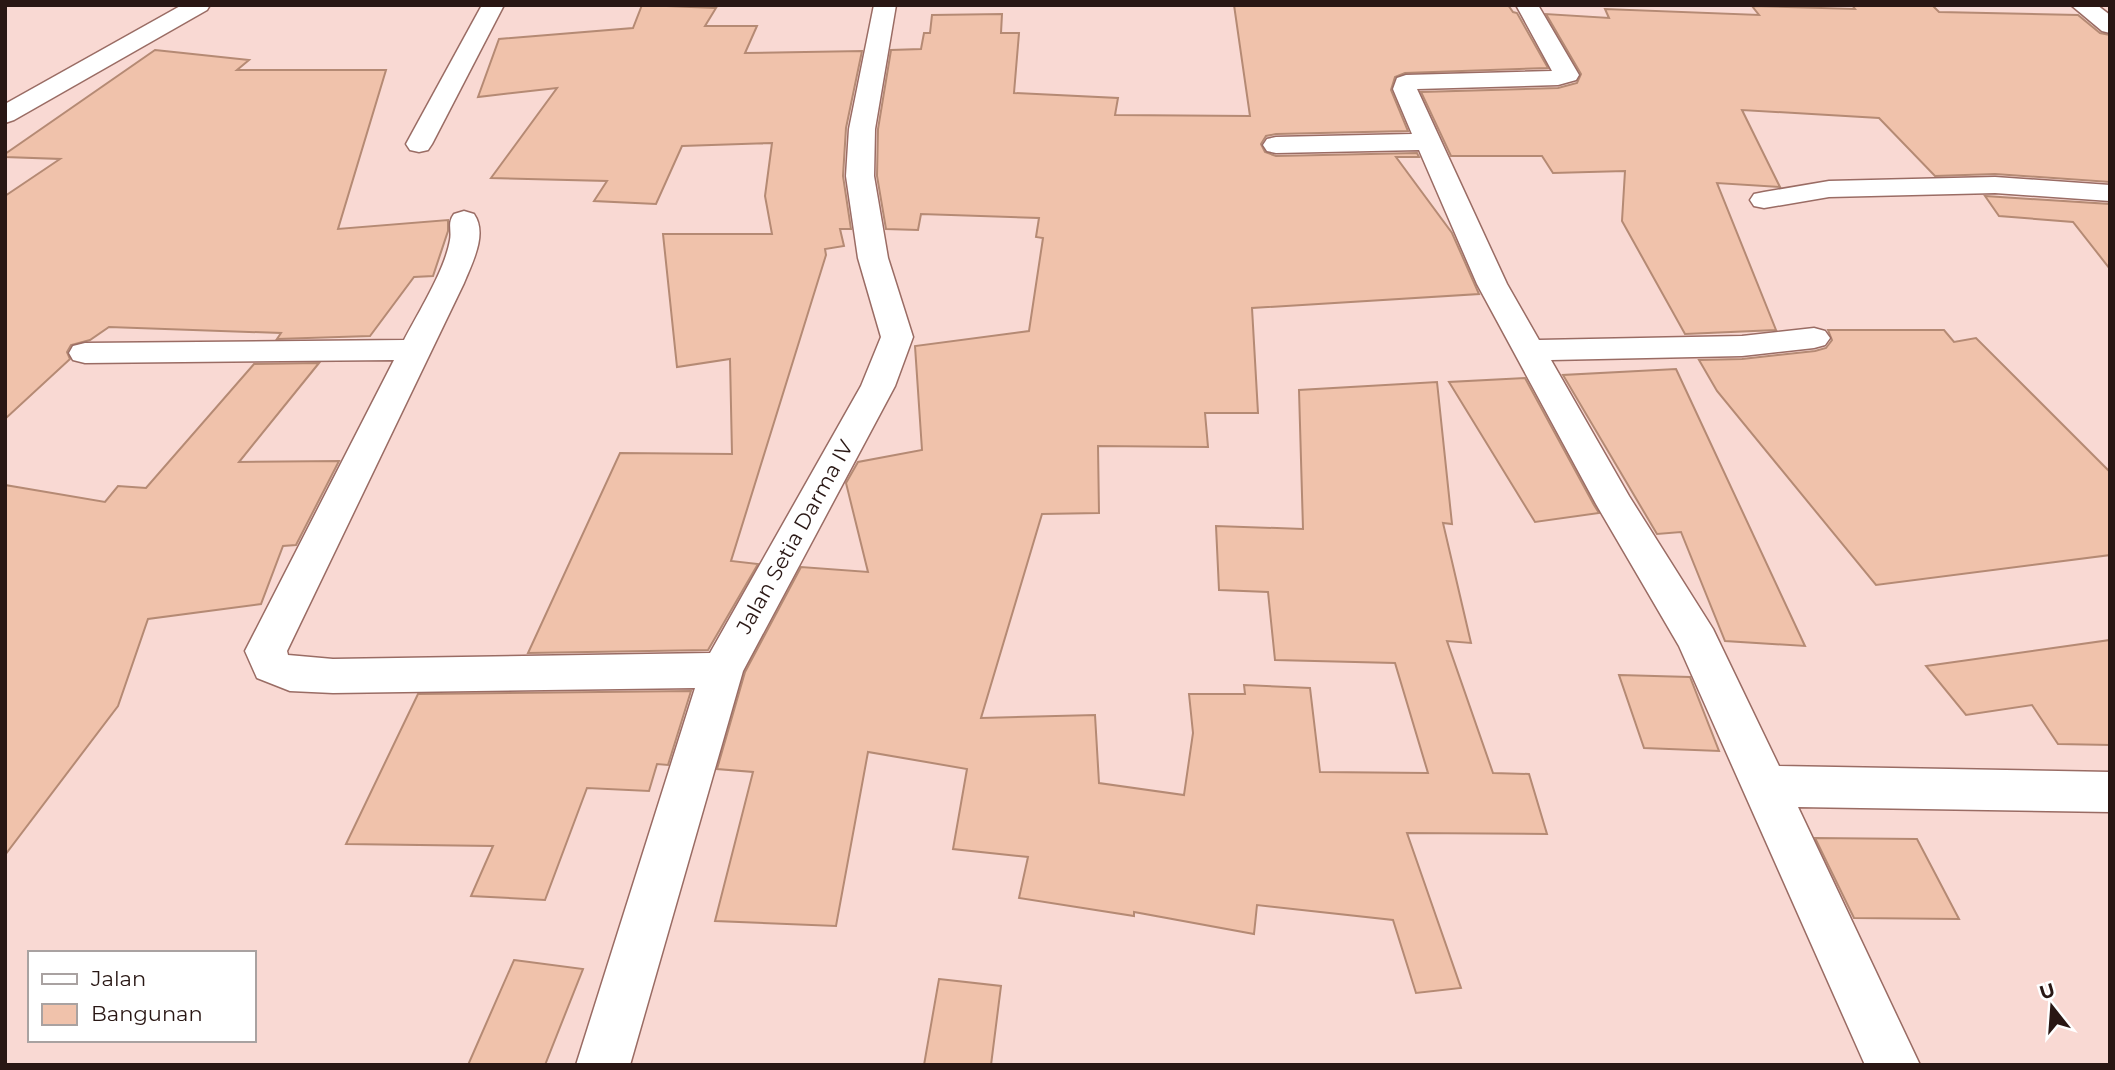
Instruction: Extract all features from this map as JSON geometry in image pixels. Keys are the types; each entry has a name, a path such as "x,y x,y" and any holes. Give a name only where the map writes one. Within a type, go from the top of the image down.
{"street":[{"path":"5,115 200,5"},
{"path":"419,144 493,5"},
{"name":"Jalan Setia Darma IV","path":"603,1065 722,670 878,387 897,337 873,258 860,176 862,129 885,5"},
{"path":"1527,5 1567,75 1558,78 1415,80 1406,83 1405,89 1492,284 1615,505 1698,641 1893,1065"},
{"path":"2082,5 2109,25"},
{"path":"1276,145 1429,142"},
{"path":"1764,200 1829,189 1995,185 2110,193"},
{"path":"464,220 464,240 457,262 266,652 272,666 290,674 333,676 722,670"},
{"path":"1529,350 1742,346 1814,338"},
{"path":"85,353 415,350"},
{"path":"1764,786 2110,792"}],"building":[{"path":"642,5 716,8 705,26 757,26 745,53 862,51 846,128 843,176 851,229 840,229 844,246 825,249 826,255 731,561 758,564 708,650 528,653 620,453 732,454 730,359 677,367 663,234 772,234 765,196 772,143 682,146 656,204 594,201 607,181 491,178 557,88 478,97 499,39 633,28"},
{"path":"1234,5 1508,5 1517,13 1548,68 1405,73 1395,77 1391,90 1408,131 1276,134 1266,136 1261,144 1265,152 1276,156 1417,153 1419,157 1396,157 1452,233 1479,294 1252,308 1258,413 1205,413 1208,447 1098,446 1099,513 1042,514 981,718 1095,715 1099,783 1184,795 1193,733 1189,694 1245,694 1244,685 1310,688 1320,772 1428,773 1395,663 1275,660 1268,592 1219,590 1216,526 1303,529 1299,390 1437,382 1452,524 1443,523 1471,643 1447,641 1493,773 1529,774 1547,834 1407,833 1461,988 1416,993 1393,920 1257,905 1254,934 1134,912 1134,916 1019,898 1028,857 953,849 967,769 868,752 836,926 715,921 753,772 717,769 745,672 801,567 868,572 846,483 858,462 922,450 915,346 1029,331 1043,238 1036,237 1039,218 921,214 918,230 886,229 877,176 878,129 891,50 921,49 924,33 930,33 932,15 1002,14 1001,33 1019,33 1014,93 1118,98 1115,115 1250,116"},
{"path":"1852,5 1932,5 1939,12 2078,15 2100,33 2110,35 2110,182 1995,174 1935,176 1879,118 1742,110 1780,187 1717,183 1776,330 1685,334 1622,221 1625,171 1553,173 1542,156 1451,156 1421,92 1558,88 1577,83 1581,74 1546,14 1609,18 1605,9 1759,15 1752,6 1855,9"},
{"path":"155,50 249,60 237,70 386,70 338,229 448,220 448,231 433,276 414,277 370,336 277,339 281,333 109,327 90,340 71,345 67,352 70,359 5,419 5,196 60,159 5,157 5,154"},
{"path":"1985,196 2110,204 2110,269 2073,222 1999,216"},
{"path":"1828,330 1944,330 1954,342 1976,338 2110,472 2110,555 1876,585 1717,391 1699,360 1742,359 1815,351 1826,348 1832,340"},
{"path":"319,363 239,462 339,461 296,545 283,546 261,604 148,619 118,706 5,855 5,485 105,502 118,486 146,488 254,364"},
{"path":"1676,369 1805,646 1725,641 1681,532 1657,534 1563,375"},
{"path":"1525,378 1599,513 1535,522 1449,382"},
{"path":"2110,640 2110,745 2058,744 2032,705 1966,715 1926,666"},
{"path":"1619,675 1690,677 1719,751 1644,748"},
{"path":"691,691 668,765 657,764 649,791 587,788 545,900 471,896 493,846 346,844 418,694"},
{"path":"1815,838 1917,839 1959,919 1854,918"},
{"path":"514,960 583,969 545,1065 468,1065"},
{"path":"939,979 1001,986 991,1065 924,1065"}]}
